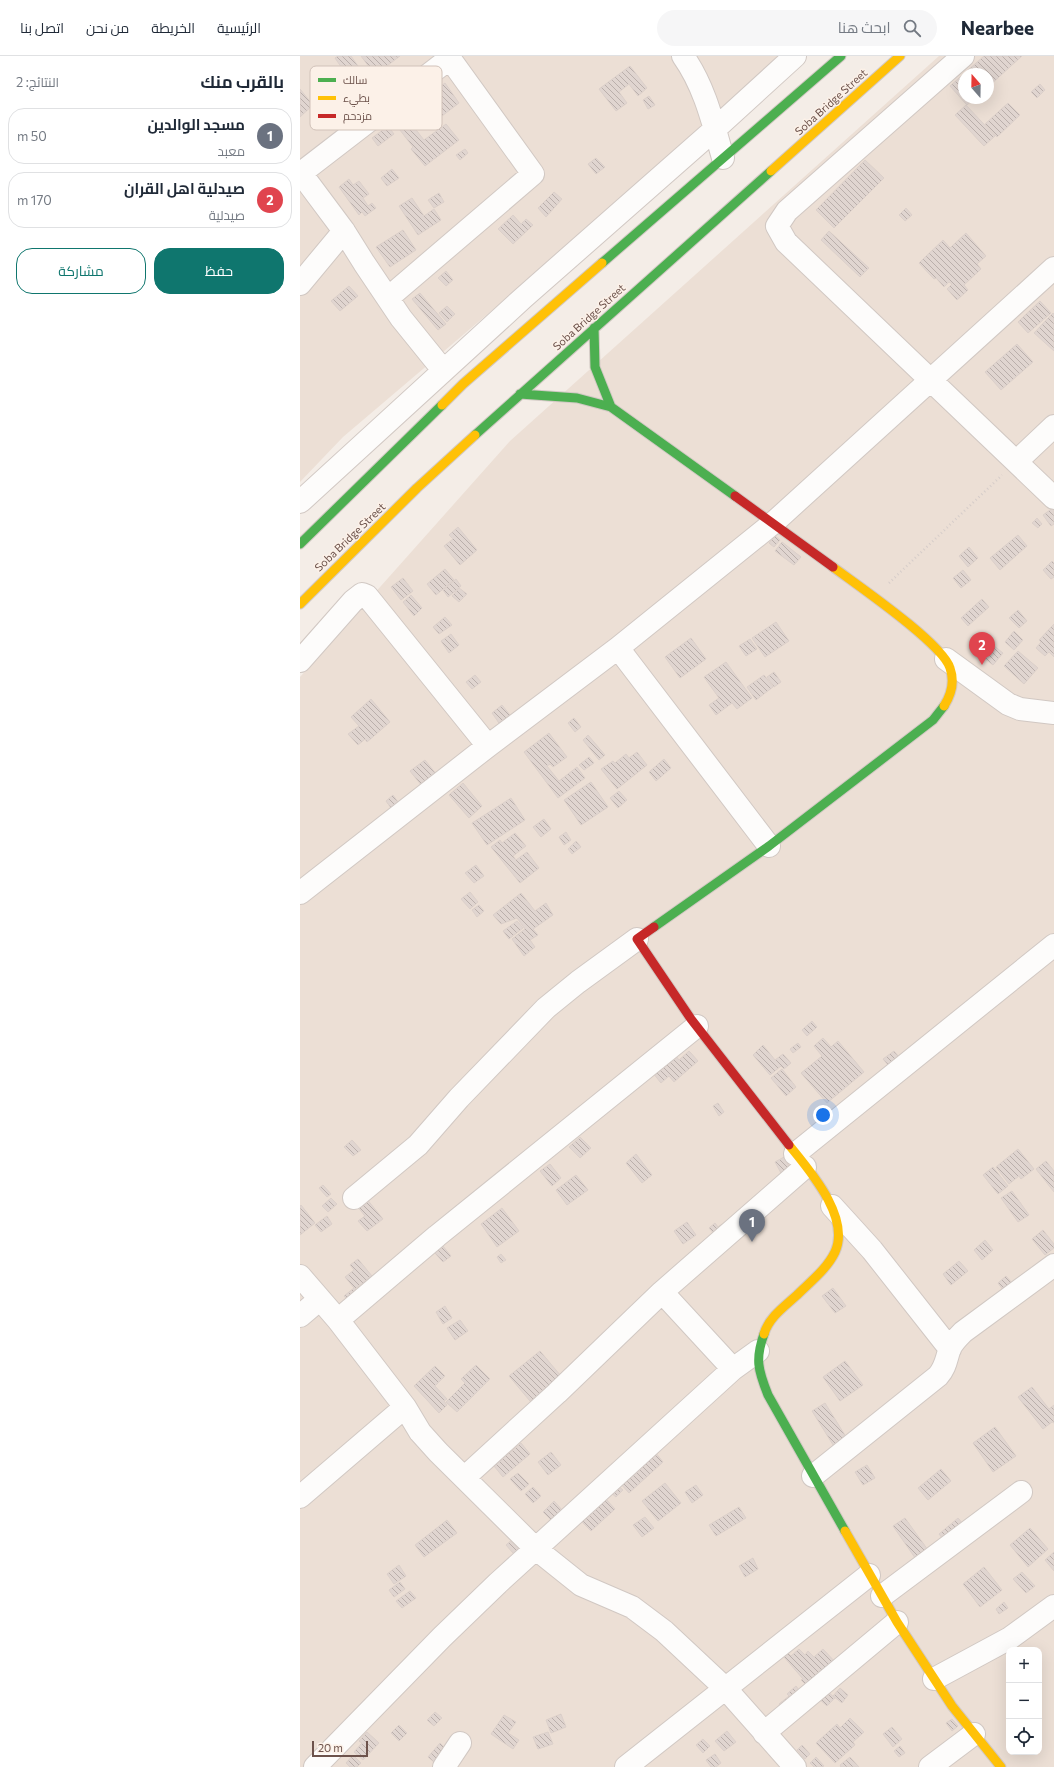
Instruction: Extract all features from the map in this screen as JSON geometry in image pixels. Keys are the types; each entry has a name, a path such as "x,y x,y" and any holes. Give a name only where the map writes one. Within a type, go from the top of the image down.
{"main road":[{"path":"300,544 463,384 841,56"},
{"name":"Soba Bridge Street","path":"300,604 416,488 900,56"},
{"path":"594,328 596,367 611,407"},
{"path":"520,394 569,396 588,399 611,407 874,597 932,644 946,659 952,673 953,680 949,698 939,714 769,846 637,939 697,1026 800,1160 832,1206 839,1234 834,1255 827,1266 771,1320 762,1335 758,1351 759,1369 765,1388 813,1476 897,1622 934,1679 974,1734 1001,1767"}],"street":[{"path":"683,56 692,69 703,92 723,158"},
{"path":"300,502 443,370 638,195 715,129 795,56"},
{"path":"963,56 787,211 777,226 786,242 1054,498"},
{"path":"388,298 532,174 448,58 438,66"},
{"path":"355,130 300,173 344,231 388,298 443,370"},
{"path":"300,284 344,231"},
{"path":"300,893 488,746 618,648 772,524 1054,268"},
{"path":"1017,461 1054,426"},
{"path":"300,661 353,601 362,594 367,596 488,746"},
{"path":"618,648 769,846"},
{"path":"946,659 1008,704 1020,709 1054,713"},
{"path":"354,1198 418,1145 459,1098 546,1008 578,982 637,939"},
{"path":"465,1477 557,1393 800,1160 1054,945"},
{"path":"338,1320 437,1236 697,1026"},
{"path":"832,1206 872,1250 950,1349"},
{"path":"813,1476 938,1376 944,1369 954,1341 963,1332 1054,1265"},
{"path":"300,1276 338,1320 405,1407 420,1432 536,1548 581,1585 632,1607 664,1631 726,1689 795,1767"},
{"path":"662,1292 733,1369"},
{"path":"300,1316 320,1299"},
{"path":"315,1767 442,1637 536,1548 733,1369 758,1351"},
{"path":"300,1497 405,1407"},
{"path":"882,1596 1021,1492"},
{"path":"626,1767 726,1689 769,1652 869,1575"},
{"path":"934,1679 1010,1638 1054,1606"},
{"path":"764,1732 897,1622"},
{"path":"930,1767 974,1734"},
{"path":"444,1767 460,1743"}],"path":[{"path":"874,597 1017,461"}],"shaded area":[{"path":"300,56 791,56 343,437 300,482"},
{"path":"939,56 1054,56 1054,1767 300,1767 300,677 510,441"}],"building":[{"path":"338,56 351,56 358,66 341,66 335,58"},
{"path":"361,56 400,56 387,66 368,66"},
{"path":"984,56 1022,56 994,82 994,68 970,68"},
{"path":"630,66 647,88 638,96 629,84 619,92 627,103 616,111 599,89"},
{"path":"958,79 958,95 950,86"},
{"path":"445,83 459,103 442,116 442,85"},
{"path":"1040,84 1045,90 1037,98 1031,92"},
{"path":"300,89 310,101 310,108 300,117"},
{"path":"649,96 655,105 648,109 643,100"},
{"path":"1008,103 1020,115 997,137 985,124"},
{"path":"966,105 995,136 984,146 955,115"},
{"path":"446,124 459,140 425,166 411,149 413,147 400,130 416,130 424,140 438,130 442,130 442,127"},
{"path":"383,130 391,130 394,134 378,146 372,138"},
{"path":"465,149 468,153 460,160 456,155"},
{"path":"596,158 605,167 596,174 588,164"},
{"path":"865,160 884,178 834,228 816,210"},
{"path":"392,169 399,178 387,186 381,178"},
{"path":"349,179 353,185 359,181 369,194 363,198 368,206 372,203 376,208 365,216 362,212 359,215 339,187"},
{"path":"554,192 562,199 546,217 538,208"},
{"path":"439,193 444,202 434,208 428,200"},
{"path":"412,198 424,216 434,209 441,220 418,235 399,206"},
{"path":"906,208 912,215 905,221 899,215"},
{"path":"513,215 521,224 526,219 533,225 513,244 498,229"},
{"path":"403,230 416,250 390,267 376,247"},
{"path":"829,231 869,268 860,277 821,240"},
{"path":"966,233 986,256 977,264 981,269 964,285 968,290 957,300 947,289 952,284 949,282 944,287 919,263 943,240 950,248"},
{"path":"446,271 453,280 446,286 438,278"},
{"path":"349,286 358,296 340,311 331,301"},
{"path":"420,293 446,324 438,330 412,299"},
{"path":"1040,301 1051,313 1028,333 1018,322"},
{"path":"447,306 455,314 447,322 439,313"},
{"path":"1053,313 1054,314 1054,351 1034,333"},
{"path":"1017,344 1033,362 1001,390 985,372"},
{"path":"1054,507 1054,524 1051,526 1043,515"},
{"path":"1037,518 1042,524 1038,528 1032,523"},
{"path":"458,527 477,550 460,565 444,546 453,539 449,535"},
{"path":"1018,535 1027,546 1000,570 990,558"},
{"path":"775,536 780,540 774,547 769,543"},
{"path":"782,542 801,557 794,565 775,551"},
{"path":"969,547 978,558 968,567 959,556"},
{"path":"1052,561 1054,563 1054,577 1051,579 1043,570"},
{"path":"445,569 454,580 436,595 427,584"},
{"path":"963,570 971,580 961,588 953,578"},
{"path":"403,578 413,591 401,600 391,587"},
{"path":"456,579 461,586 448,597 443,590"},
{"path":"459,588 467,594 459,602 452,596"},
{"path":"411,595 422,608 414,616 403,602"},
{"path":"982,599 989,607 968,626 961,618"},
{"path":"1018,610 1027,621 1019,628 1009,618"},
{"path":"445,617 452,625 439,634 433,627"},
{"path":"776,622 789,641 765,657 752,638"},
{"path":"1054,624 1054,657 1049,652 1045,656 1036,648 1041,642 1039,640"},
{"path":"1014,631 1023,640 1014,650 1005,642"},
{"path":"451,634 459,645 449,653 441,641"},
{"path":"979,634 1003,653 993,665 977,653 980,649 972,642"},
{"path":"691,638 706,659 680,678 665,657"},
{"path":"750,639 757,649 746,656 739,646"},
{"path":"1018,651 1038,668 1024,684 1004,666"},
{"path":"726,662 752,698 737,709 732,703 716,715 709,705 719,698 704,677"},
{"path":"774,672 781,682 774,687 767,677"},
{"path":"475,675 481,682 472,689 466,682"},
{"path":"764,675 773,687 756,700 747,687"},
{"path":"371,699 390,722 367,742 365,739 358,745 348,734 359,726 351,717"},
{"path":"502,705 510,715 499,723 492,713"},
{"path":"574,718 581,727 575,732 568,723"},
{"path":"549,733 567,757 553,767 550,764 547,766 559,781 577,767 585,778 558,798 524,752"},
{"path":"588,735 605,755 599,760 583,740"},
{"path":"637,752 647,765 617,789 601,769 613,761 615,763 626,754 629,758"},
{"path":"589,757 594,763 584,770 579,765"},
{"path":"664,759 671,768 656,781 649,772"},
{"path":"425,760 437,775 422,786 410,771"},
{"path":"591,782 608,807 581,825 564,800"},
{"path":"463,783 482,806 469,818 449,795"},
{"path":"619,791 627,800 618,808 610,798"},
{"path":"393,795 398,802 391,808 386,801"},
{"path":"511,798 525,820 487,845 472,823"},
{"path":"544,819 551,829 541,837 533,827"},
{"path":"566,832 571,840 564,845 559,837"},
{"path":"515,833 526,846 513,856 516,860 527,852 539,868 520,883 491,847 500,840 502,843"},
{"path":"576,841 581,847 572,854 568,849"},
{"path":"476,865 484,876 474,883 465,873"},
{"path":"470,892 478,902 470,909 461,899"},
{"path":"521,893 535,911 546,903 553,915 533,929 538,935 530,940 535,947 524,956 512,939 525,929 517,918 501,924 493,915"},
{"path":"479,905 484,911 477,917 472,910"},
{"path":"517,921 523,928 509,939 503,931"},
{"path":"812,1021 817,1027 807,1036 802,1030"},
{"path":"823,1038 831,1047 838,1041 864,1072 827,1103 801,1073 822,1056 814,1046"},
{"path":"798,1043 801,1047 793,1053 790,1049"},
{"path":"763,1045 775,1060 783,1054 791,1063 784,1069 781,1066 770,1075 753,1055"},
{"path":"689,1051 698,1061 674,1082 669,1076 661,1083 653,1073 675,1055 679,1060"},
{"path":"894,1051 899,1057 888,1065 883,1059"},
{"path":"782,1069 796,1087 786,1096 771,1078"},
{"path":"718,1103 724,1112 719,1116 713,1106"},
{"path":"580,1137 591,1148 580,1158 569,1147"},
{"path":"352,1140 361,1150 353,1156 344,1147"},
{"path":"1018,1149 1034,1169 1021,1179 1019,1176 1009,1184 996,1167"},
{"path":"636,1154 652,1175 642,1183 626,1163"},
{"path":"784,1157 790,1168 781,1173 775,1162"},
{"path":"1046,1161 1054,1171 1054,1192 1036,1169"},
{"path":"550,1164 561,1178 552,1186 540,1171"},
{"path":"993,1167 1008,1186 998,1194 983,1175"},
{"path":"576,1175 588,1190 567,1205 556,1190"},
{"path":"323,1185 331,1194 327,1197 319,1188"},
{"path":"1012,1191 1029,1215 1018,1222 1001,1198"},
{"path":"331,1198 337,1204 328,1212 322,1206"},
{"path":"366,1198 383,1219 367,1231 358,1221 365,1216 357,1206"},
{"path":"301,1205 315,1223 300,1235 300,1206"},
{"path":"502,1208 519,1231 497,1247 481,1224"},
{"path":"327,1216 332,1224 321,1232 315,1225"},
{"path":"687,1222 696,1235 683,1244 674,1231"},
{"path":"715,1223 718,1227 722,1224 726,1228 716,1236 709,1228"},
{"path":"1043,1230 1054,1244 1054,1248 1045,1255 1032,1239"},
{"path":"985,1240 993,1250 982,1260 974,1250"},
{"path":"442,1245 451,1256 443,1262 434,1252"},
{"path":"501,1254 506,1260 501,1263 497,1257"},
{"path":"358,1259 372,1276 355,1289 362,1298 352,1305 344,1296 354,1288 345,1277 354,1270 350,1265"},
{"path":"959,1261 968,1271 951,1285 943,1274"},
{"path":"1006,1276 1012,1283 1003,1290 998,1283"},
{"path":"833,1288 846,1306 835,1313 822,1296"},
{"path":"445,1306 452,1318 443,1324 436,1312"},
{"path":"460,1320 468,1331 455,1340 447,1328"},
{"path":"540,1351 566,1382 535,1407 509,1376"},
{"path":"845,1361 863,1385 840,1401 823,1377"},
{"path":"476,1365 490,1379 457,1412 446,1402 465,1383 461,1379"},
{"path":"435,1366 445,1376 435,1386 447,1399 444,1401 447,1405 439,1413 414,1386"},
{"path":"1032,1387 1049,1409 1054,1405 1054,1423 1052,1422 1043,1429 1018,1397"},
{"path":"825,1403 848,1440 835,1448 812,1411"},
{"path":"995,1427 1016,1456 993,1472 973,1443"},
{"path":"521,1443 530,1454 503,1477 494,1466"},
{"path":"551,1452 561,1465 548,1475 538,1462"},
{"path":"655,1452 663,1462 629,1493 620,1483"},
{"path":"867,1465 875,1478 863,1485 855,1472"},
{"path":"941,1469 951,1481 928,1500 918,1488"},
{"path":"518,1473 529,1484 521,1491 510,1479"},
{"path":"665,1483 681,1503 658,1521 642,1501"},
{"path":"696,1485 703,1495 692,1503 685,1492"},
{"path":"618,1486 623,1490 616,1497 611,1493"},
{"path":"533,1487 541,1496 533,1503 525,1494"},
{"path":"605,1498 615,1509 591,1531 581,1521"},
{"path":"554,1501 563,1511 552,1521 543,1512"},
{"path":"739,1507 746,1518 716,1536 709,1525"},
{"path":"645,1517 654,1528 642,1537 633,1525"},
{"path":"905,1518 933,1557 920,1565 893,1526"},
{"path":"958,1518 967,1529 948,1545 939,1534"},
{"path":"447,1520 457,1533 424,1557 415,1545"},
{"path":"1030,1528 1048,1549 1028,1567 1010,1545"},
{"path":"516,1536 524,1545 514,1554 506,1545"},
{"path":"1054,1552 1054,1571 1045,1560"},
{"path":"753,1558 758,1569 745,1577 739,1566"},
{"path":"399,1565 406,1576 394,1584 387,1574"},
{"path":"984,1567 1002,1590 980,1607 963,1584"},
{"path":"1022,1572 1035,1586 1026,1593 1013,1579"},
{"path":"400,1582 405,1589 394,1597 389,1590"},
{"path":"410,1591 416,1598 402,1608 396,1601"},
{"path":"1004,1602 1008,1608 999,1614 996,1609"},
{"path":"799,1649 805,1655 808,1651 814,1657 823,1649 837,1664 808,1691 803,1686 805,1684 801,1680 803,1679 784,1657 788,1653 791,1656"},
{"path":"796,1686 804,1697 785,1711 779,1704 789,1696 787,1694"},
{"path":"840,1688 848,1695 842,1703 833,1696"},
{"path":"827,1691 835,1698 827,1706 819,1699"},
{"path":"435,1712 442,1718 434,1726 427,1720"},
{"path":"561,1714 566,1727 551,1733 546,1720"},
{"path":"504,1715 516,1722 508,1733 519,1740 513,1749 491,1734"},
{"path":"850,1718 864,1732 853,1742 855,1745 835,1763 816,1743 837,1724 840,1728"},
{"path":"952,1719 958,1726 952,1731 946,1723"},
{"path":"399,1725 407,1733 399,1741 391,1733"},
{"path":"892,1727 902,1739 893,1747 883,1734"},
{"path":"727,1731 736,1742 724,1751 715,1741"},
{"path":"367,1732 379,1743 363,1760 354,1752 362,1743 359,1741"},
{"path":"548,1732 553,1744 538,1749 533,1737"},
{"path":"703,1739 710,1746 703,1753 696,1745"},
{"path":"440,1743 447,1750 435,1763 428,1757"},
{"path":"802,1745 810,1754 805,1759 797,1750"},
{"path":"900,1746 905,1753 899,1757 894,1751"},
{"path":"715,1754 721,1763 716,1767 711,1767 706,1760"},
{"path":"353,1755 361,1763 357,1767 350,1767 346,1763"},
{"path":"816,1757 824,1766 814,1767 810,1763"},
{"path":"850,1757 859,1767 841,1767 840,1765"}],"traffic: fast":[{"path":"602,263 841,56"},
{"path":"475,435 771,171"},
{"path":"594,328 595,367 611,407"},
{"path":"520,394 577,398 611,407 735,496"},
{"path":"300,544 442,405"},
{"path":"654,927 769,846 933,720 944,706"},
{"path":"764,1334 759,1351 759,1364 768,1395 845,1531"}],"traffic: slow":[{"path":"771,171 900,56"},
{"path":"442,405 463,384 602,263"},
{"path":"300,604 417,488 475,435"},
{"path":"833,567 898,615 932,644 944,657 950,668 952,678 949,697 944,706"},
{"path":"764,1334 773,1317 828,1264 835,1252 838,1238 837,1224 833,1209 826,1195 807,1167 789,1145"},
{"path":"845,1531 897,1622 952,1706 1001,1767"}],"traffic: jam":[{"path":"735,496 833,567"},
{"path":"654,927 637,939 691,1019 789,1145"}],"place":[{"name":"صيدلية اهل القران","path":"982,665"},
{"name":"مسجد الوالدين","path":"752,1242"}]}
